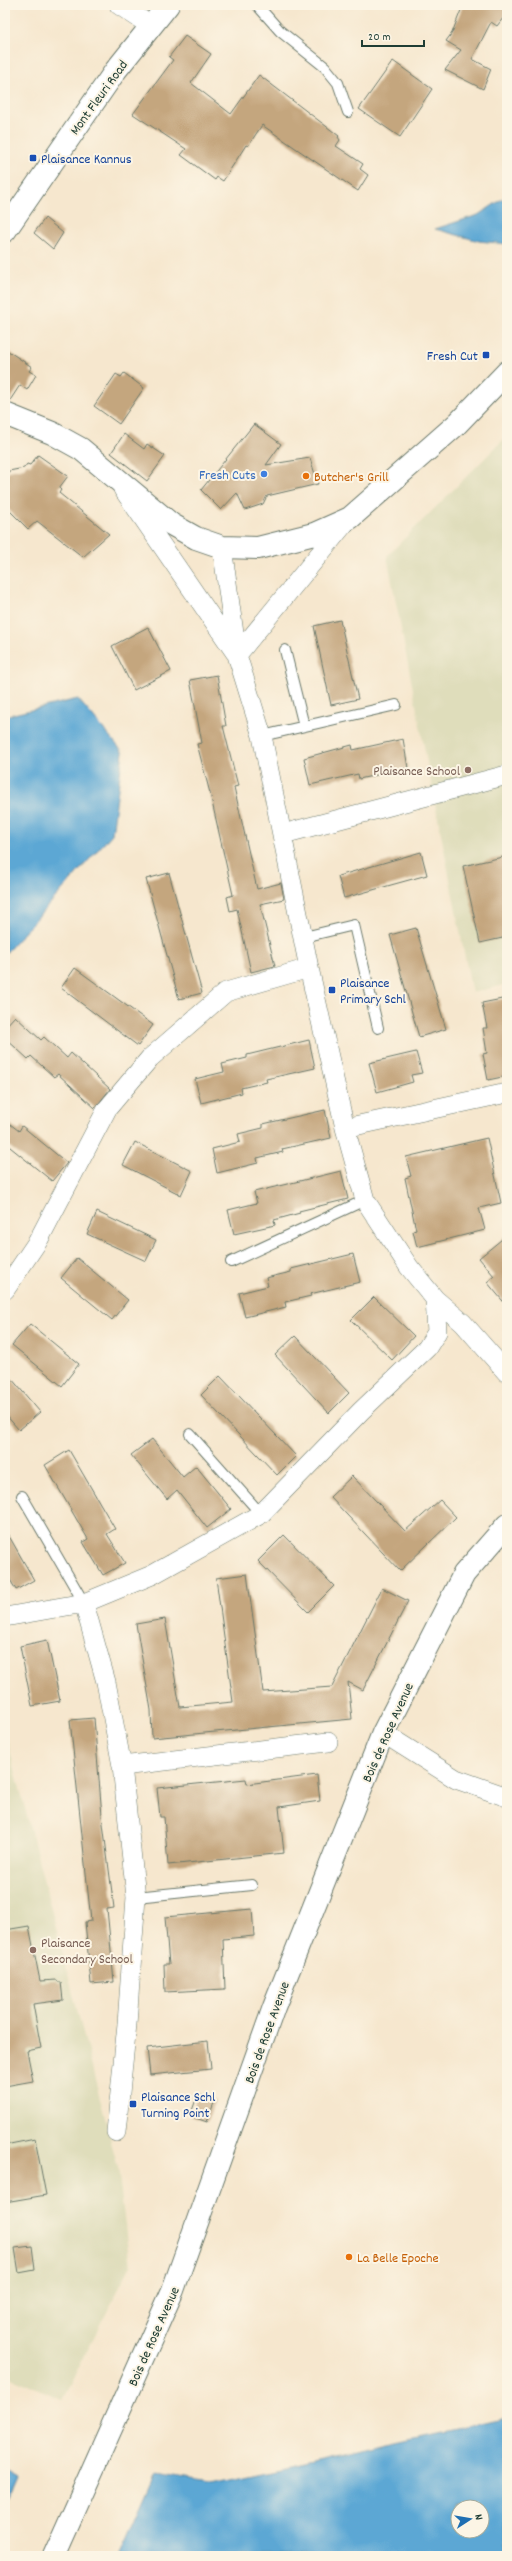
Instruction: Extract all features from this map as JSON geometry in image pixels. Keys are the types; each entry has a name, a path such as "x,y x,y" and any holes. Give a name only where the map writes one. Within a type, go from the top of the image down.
{"main road":[{"name":"Mont Fleuri Road","path":"5,231 116,70 168,5"},
{"path":"5,414 52,433 82,450 171,524 196,538 222,547 258,548 314,534 350,518 458,424 507,372"},
{"name":"Bois de Rose Avenue","path":"54,2556 173,2290 274,2007 383,1733 464,1574 507,1525"}],"street":[{"path":"119,5 151,26"},
{"path":"118,481 238,654"},
{"path":"238,654 350,518"},
{"path":"222,547 238,654 262,736 304,937 309,968 345,1128 365,1200 409,1267 435,1299 463,1323 507,1373"},
{"path":"282,834 507,775"},
{"path":"5,1290 38,1241 107,1109 150,1058 226,992 309,968"},
{"path":"345,1128 507,1093"},
{"path":"5,1617 84,1603 152,1575 262,1514 361,1411 426,1348 437,1332 435,1299"},
{"path":"84,1603 106,1682 122,1766 136,1897 127,2024 116,2132"},
{"path":"383,1733 456,1780 507,1797"},
{"path":"122,1766 328,1742"}],"lane":[{"path":"257,5 280,31 325,67 338,83 348,112"},
{"path":"285,650 304,726"},
{"path":"262,736 396,705"},
{"path":"304,937 354,925 378,1028"},
{"path":"231,1262 365,1200"},
{"path":"190,1434 262,1514"},
{"path":"22,1496 84,1603"},
{"path":"136,1897 252,1885"}],"shaded area":[{"name":"Plaisance School","path":"507,436 507,984 472,993 387,556"},
{"name":"Plaisance Secondary School","path":"5,1731 118,2168 130,2267 62,2399 5,2375"}],"water":[{"path":"507,196 507,244 479,241 435,229 478,215"},
{"path":"78,699 123,752 112,834 5,954 5,716"},
{"path":"507,2418 507,2556 119,2556 155,2474 211,2483"},
{"path":"5,2470 17,2477 5,2504"}],"building":[{"path":"463,5 507,5 507,13 497,26 491,22 472,59 491,69 483,89 445,70 461,50 446,41 452,33"},
{"path":"185,36 211,54 191,83 231,114 259,75 339,136 338,137 340,140 336,146 363,164 360,169 368,175 358,191 262,125 248,146 246,145 223,181 217,177 215,180 181,155 186,149 133,114 173,60 169,57"},
{"path":"393,61 432,89 400,137 359,109"},
{"path":"45,218 63,233 53,249 34,233"},
{"path":"5,349 32,367 29,371 36,375 27,390 20,385 9,402 5,402"},
{"path":"124,373 144,388 119,424 94,406 116,374 121,377"},
{"name":"Fresh Cuts","path":"254,424 281,444 266,465 310,458 318,484 267,496 263,504 245,510 237,493 221,510 201,490"},
{"path":"124,434 144,449 147,444 165,456 147,481 111,453"},
{"path":"38,455 68,476 59,488 61,490 59,493 109,534 83,557 37,521 28,529 5,506 5,477 9,471 24,468 27,464 30,465"},
{"path":"340,620 358,699 331,705 314,626"},
{"path":"148,627 171,671 134,690 112,646"},
{"path":"217,675 226,726 223,726 238,786 234,787 257,889 281,883 284,899 260,904 275,966 251,972 237,909 230,911 227,897 233,895 210,793 197,744 202,743 190,680"},
{"path":"403,739 408,768 359,779 358,774 310,785 304,758 352,745 353,750"},
{"path":"421,852 427,875 344,898 338,876"},
{"path":"507,856 507,937 480,943 463,866"},
{"path":"169,873 202,993 179,999 146,879"},
{"path":"416,928 446,1029 419,1037 390,935"},
{"path":"75,968 153,1025 138,1046 61,988"},
{"path":"507,998 507,1076 488,1080 483,1054 487,1053 483,1028 487,1028 482,1003"},
{"path":"15,1016 41,1040 44,1037 67,1058 71,1053 110,1089 95,1108 58,1074 54,1077 31,1056 28,1059 5,1038 5,1027"},
{"path":"309,1040 315,1068 266,1079 267,1082 241,1088 242,1093 201,1103 195,1079 224,1072 222,1064 247,1058 247,1055"},
{"path":"416,1052 422,1073 411,1075 413,1082 377,1092 369,1063"},
{"path":"325,1110 331,1138 282,1149 283,1152 257,1158 258,1163 217,1173 212,1149 240,1142 238,1134 263,1128 263,1124"},
{"path":"5,1120 19,1131 22,1126 67,1163 52,1181 5,1143"},
{"path":"487,1138 501,1203 479,1208 485,1230 417,1247 413,1231 416,1230 405,1178 411,1176 406,1157"},
{"path":"135,1142 192,1171 181,1195 123,1165"},
{"path":"341,1171 348,1199 299,1211 300,1213 274,1220 275,1225 234,1234 228,1210 257,1203 254,1192"},
{"path":"97,1212 156,1240 146,1261 87,1234"},
{"path":"507,1235 507,1306 487,1282 494,1276 479,1258"},
{"path":"353,1254 360,1282 310,1294 311,1296 285,1302 286,1307 245,1317 239,1293 268,1286 266,1278 291,1272 291,1269"},
{"path":"77,1258 128,1300 112,1320 61,1278"},
{"path":"374,1297 414,1336 392,1360 351,1320"},
{"path":"30,1324 79,1364 62,1386 12,1345"},
{"path":"295,1336 349,1393 329,1413 275,1355"},
{"path":"5,1371 40,1412 19,1430 5,1414"},
{"path":"220,1376 296,1456 277,1475 201,1395"},
{"path":"152,1439 183,1477 196,1466 231,1509 207,1528 177,1490 167,1499 131,1455"},
{"path":"69,1450 115,1529 107,1534 125,1563 103,1575 83,1542 88,1539 45,1465"},
{"path":"352,1476 405,1531 440,1500 456,1517 400,1571 330,1497"},
{"path":"5,1529 34,1580 16,1590 5,1571"},
{"path":"284,1535 334,1586 308,1612 258,1561"},
{"path":"247,1574 263,1692 332,1687 382,1588 408,1601 363,1690 348,1682 352,1719 152,1738 151,1710 136,1624 165,1619 180,1707 233,1702 216,1578"},
{"path":"47,1640 60,1701 32,1706 20,1646"},
{"path":"94,1718 102,1816 114,1908 107,1909 114,1982 91,1984 85,1922 91,1921 70,1720"},
{"path":"317,1775 320,1801 279,1807 284,1853 168,1865 164,1817 160,1817 157,1788 246,1779 247,1784"},
{"path":"252,1909 254,1936 223,1939 225,1989 165,1992 164,1964 169,1964 165,1917"},
{"path":"29,1926 40,1981 57,1980 58,1982 61,1982 63,2000 33,2004 41,2048 27,2051 33,2081 5,2086 5,1930"},
{"path":"208,2041 211,2069 150,2075 147,2048"},
{"path":"198,2094 215,2100 207,2122 190,2116"},
{"path":"35,2139 46,2195 5,2202 5,2145"},
{"path":"32,2246 35,2270 19,2273 15,2248"}],"place":[{"name":"Plaisance Kannus","path":"33,158"},
{"name":"Fresh Cut","path":"486,355"},
{"name":"Fresh Cuts","path":"264,474"},
{"name":"Butcher's Grill","path":"306,476"},
{"name":"Plaisance School","path":"468,770"},
{"name":"Plaisance Primary Schl","path":"332,990"},
{"name":"Plaisance Secondary School","path":"33,1950"},
{"name":"Plaisance Schl Turning Point","path":"133,2104"},
{"name":"La Belle Epoche","path":"349,2257"}]}
